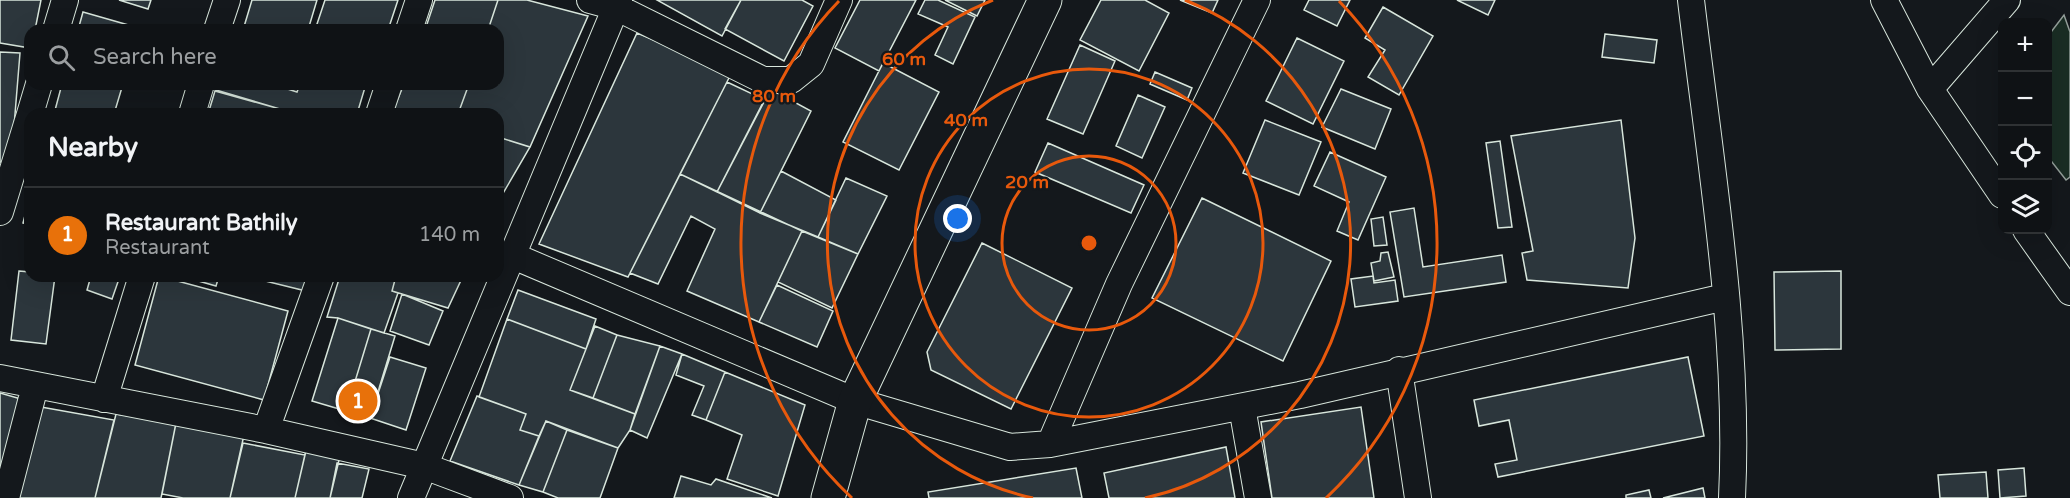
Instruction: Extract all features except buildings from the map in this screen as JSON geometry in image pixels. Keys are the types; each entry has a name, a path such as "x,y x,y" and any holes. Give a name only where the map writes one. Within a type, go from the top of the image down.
{"highway":[{"path":"828,498 855,401 1045,0"}],"street":[{"path":"58,24 65,0"},
{"path":"220,24 227,0"},
{"path":"411,24 419,0"},
{"path":"590,0 617,3 763,80 791,80 811,64 839,0"},
{"path":"1050,444 1119,284 1257,0"},
{"path":"1691,0 1725,297 1734,445 1732,498"},
{"path":"1884,0 1930,89 1998,189"},
{"path":"1930,89 2007,0"},
{"path":"504,272 617,3"},
{"path":"32,108 37,90"},
{"path":"194,108 199,90"},
{"path":"381,108 387,90"},
{"path":"0,212 24,134"},
{"path":"2029,234 2070,292"},
{"path":"511,255 855,401 1010,447 1050,444 1242,407 1725,297"},
{"path":"104,399 140,282"},
{"path":"266,430 319,282"},
{"path":"411,498 500,282"},
{"path":"1399,370 1418,498"},
{"path":"0,378 266,430 424,466 510,498"},
{"path":"6,498 35,386"},
{"path":"1242,407 1258,498"}],"green space":[{"path":"2064,15 2070,32 2070,177 2066,180 2052,162 2052,31"}],"place":[{"name":"Restaurant Bathily","path":"358,401"}]}
